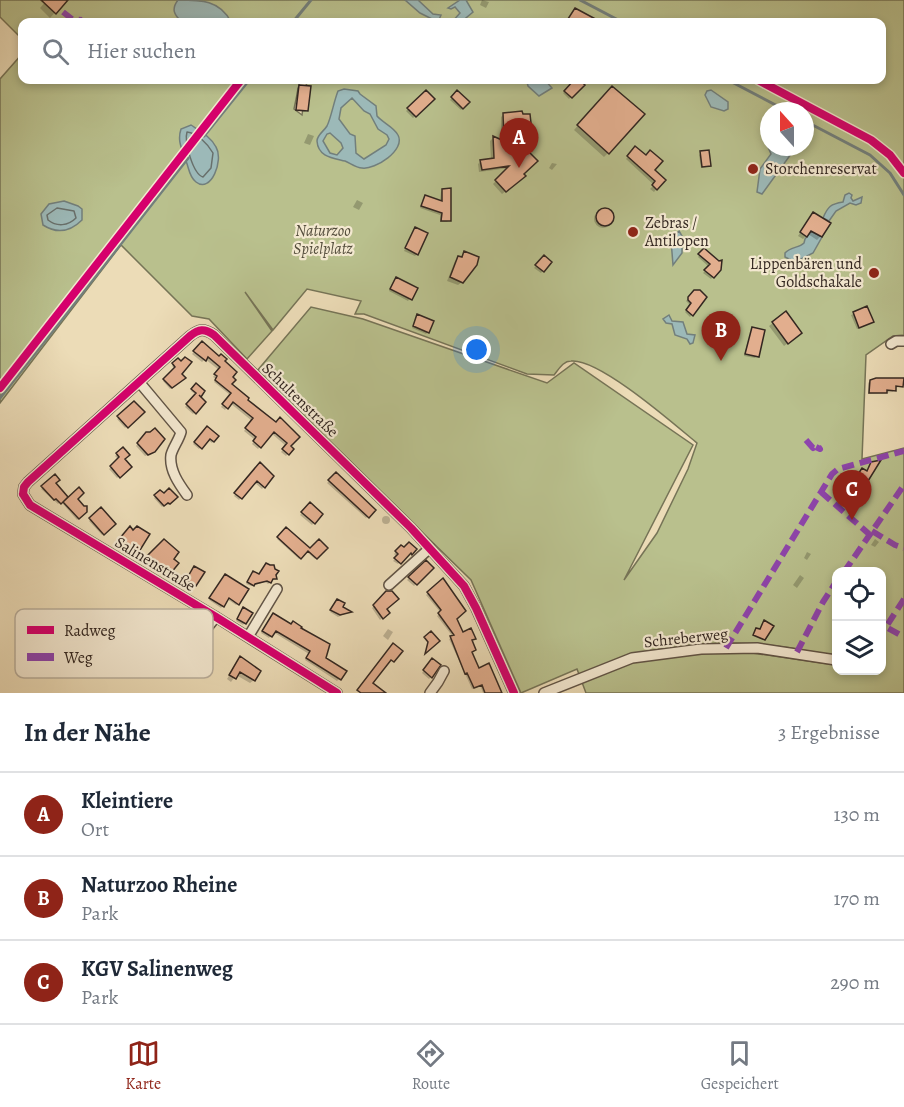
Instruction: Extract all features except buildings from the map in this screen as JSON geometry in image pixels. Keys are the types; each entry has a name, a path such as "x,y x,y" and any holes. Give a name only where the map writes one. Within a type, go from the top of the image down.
{"street":[{"name":"Schultenstraße","path":"23,494 28,482 190,336 200,330 206,330 214,335 388,505 464,586 514,693"},
{"path":"891,344 904,341"},
{"path":"140,383 181,432 171,453 171,461 176,478 187,495"},
{"name":"Salinenstraße","path":"23,494 30,505 203,609"},
{"path":"389,585 430,548"},
{"path":"248,637 277,590"},
{"name":"Salinenstraße","path":"213,615 337,693"},
{"path":"213,621 216,617"},
{"name":"Schreberweg","path":"544,693 632,658 701,649 757,648 832,659"},
{"path":"430,693 444,670"}],"green space":[{"name":"Naturzoo Spielplatz","path":"0,0 904,0 904,335 893,336 866,355 862,459 904,448 904,693 586,693 577,669 521,693 471,580 257,371 311,307 363,319 547,383 574,363 693,445 624,580 657,533 688,469 697,443 636,394 584,363 566,362 554,375 527,374 364,314 355,314 361,301 307,289 273,330 245,292 272,331 247,359 209,319 192,316 121,245 0,403 0,79 18,59 18,84 299,84 294,109 302,115 306,84 886,84 886,18 18,18 18,35 0,17"}],"water":[{"path":"178,0 202,1 215,5 229,18 178,18 174,12"},
{"path":"405,0 418,0 433,14 441,15 440,18 430,18"},
{"path":"460,0 466,0 473,12 466,18 456,18 460,13 455,7 448,8"},
{"path":"528,84 548,84 552,88 539,96"},
{"path":"344,89 358,91 376,106 377,116 398,135 398,147 388,158 374,166 360,168 331,158 320,150 317,139 327,126 338,91","holes":["352,98 370,114 378,129 389,139 386,145 364,159 356,153 355,136 350,134 339,119 341,108","330,133 343,148 337,155 330,153 323,141"]},
{"path":"711,90 728,102 728,109 724,111 711,107 705,95"},
{"path":"191,125 211,140 218,153 215,174 207,183 201,184 192,178 180,145 181,129"},
{"path":"770,156 790,156 762,194 757,192 760,169"},
{"path":"849,193 853,201 862,197 861,203 856,205 850,203 836,211 829,221 823,218 830,206 843,202 845,195"},
{"path":"64,201 82,209 82,220 73,227 58,231 43,225 41,214 49,204"},
{"path":"679,231 682,236 682,253 673,265 671,240"},
{"path":"811,231 822,237 813,253 795,262 785,257 787,251 804,243"},
{"path":"669,315 672,321 683,322 687,334 695,335 693,343 690,344 687,339 675,335 672,324 666,323 663,319"}],"waterway":[{"path":"296,18 311,0"},
{"path":"580,0 614,18"},
{"path":"204,136 246,84"},
{"path":"736,84 770,102"},
{"path":"814,126 870,155 890,173 904,195"},
{"path":"0,398 188,158"}],"marked path":[{"path":"63,12 71,18"},
{"path":"806,440 813,448 817,445 820,449 816,447"},
{"path":"726,648 832,474 838,469 904,451"},
{"path":"847,567 904,485"},
{"path":"821,492 869,534"},
{"path":"872,531 904,548"},
{"path":"797,652 832,588"},
{"path":"904,599 886,627 904,637"}],"cycle path":[{"path":"0,388 238,84"},
{"path":"766,84 871,140 890,155 904,173"},
{"path":"23,494 28,482 190,336 199,331 207,331 214,335 411,528 464,586 514,693"},
{"path":"23,494 30,505 203,609"},
{"path":"213,615 337,693"}],"place":[{"name":"Kleintiere","path":"519,168"},
{"name":"Storchenreservat","path":"753,169"},
{"name":"Zebras / Antilopen","path":"633,232"},
{"name":"Lippenbären und Goldschakale","path":"874,273"},
{"name":"Naturzoo Rheine","path":"721,361"},
{"name":"KGV Salinenweg","path":"852,520"}]}
